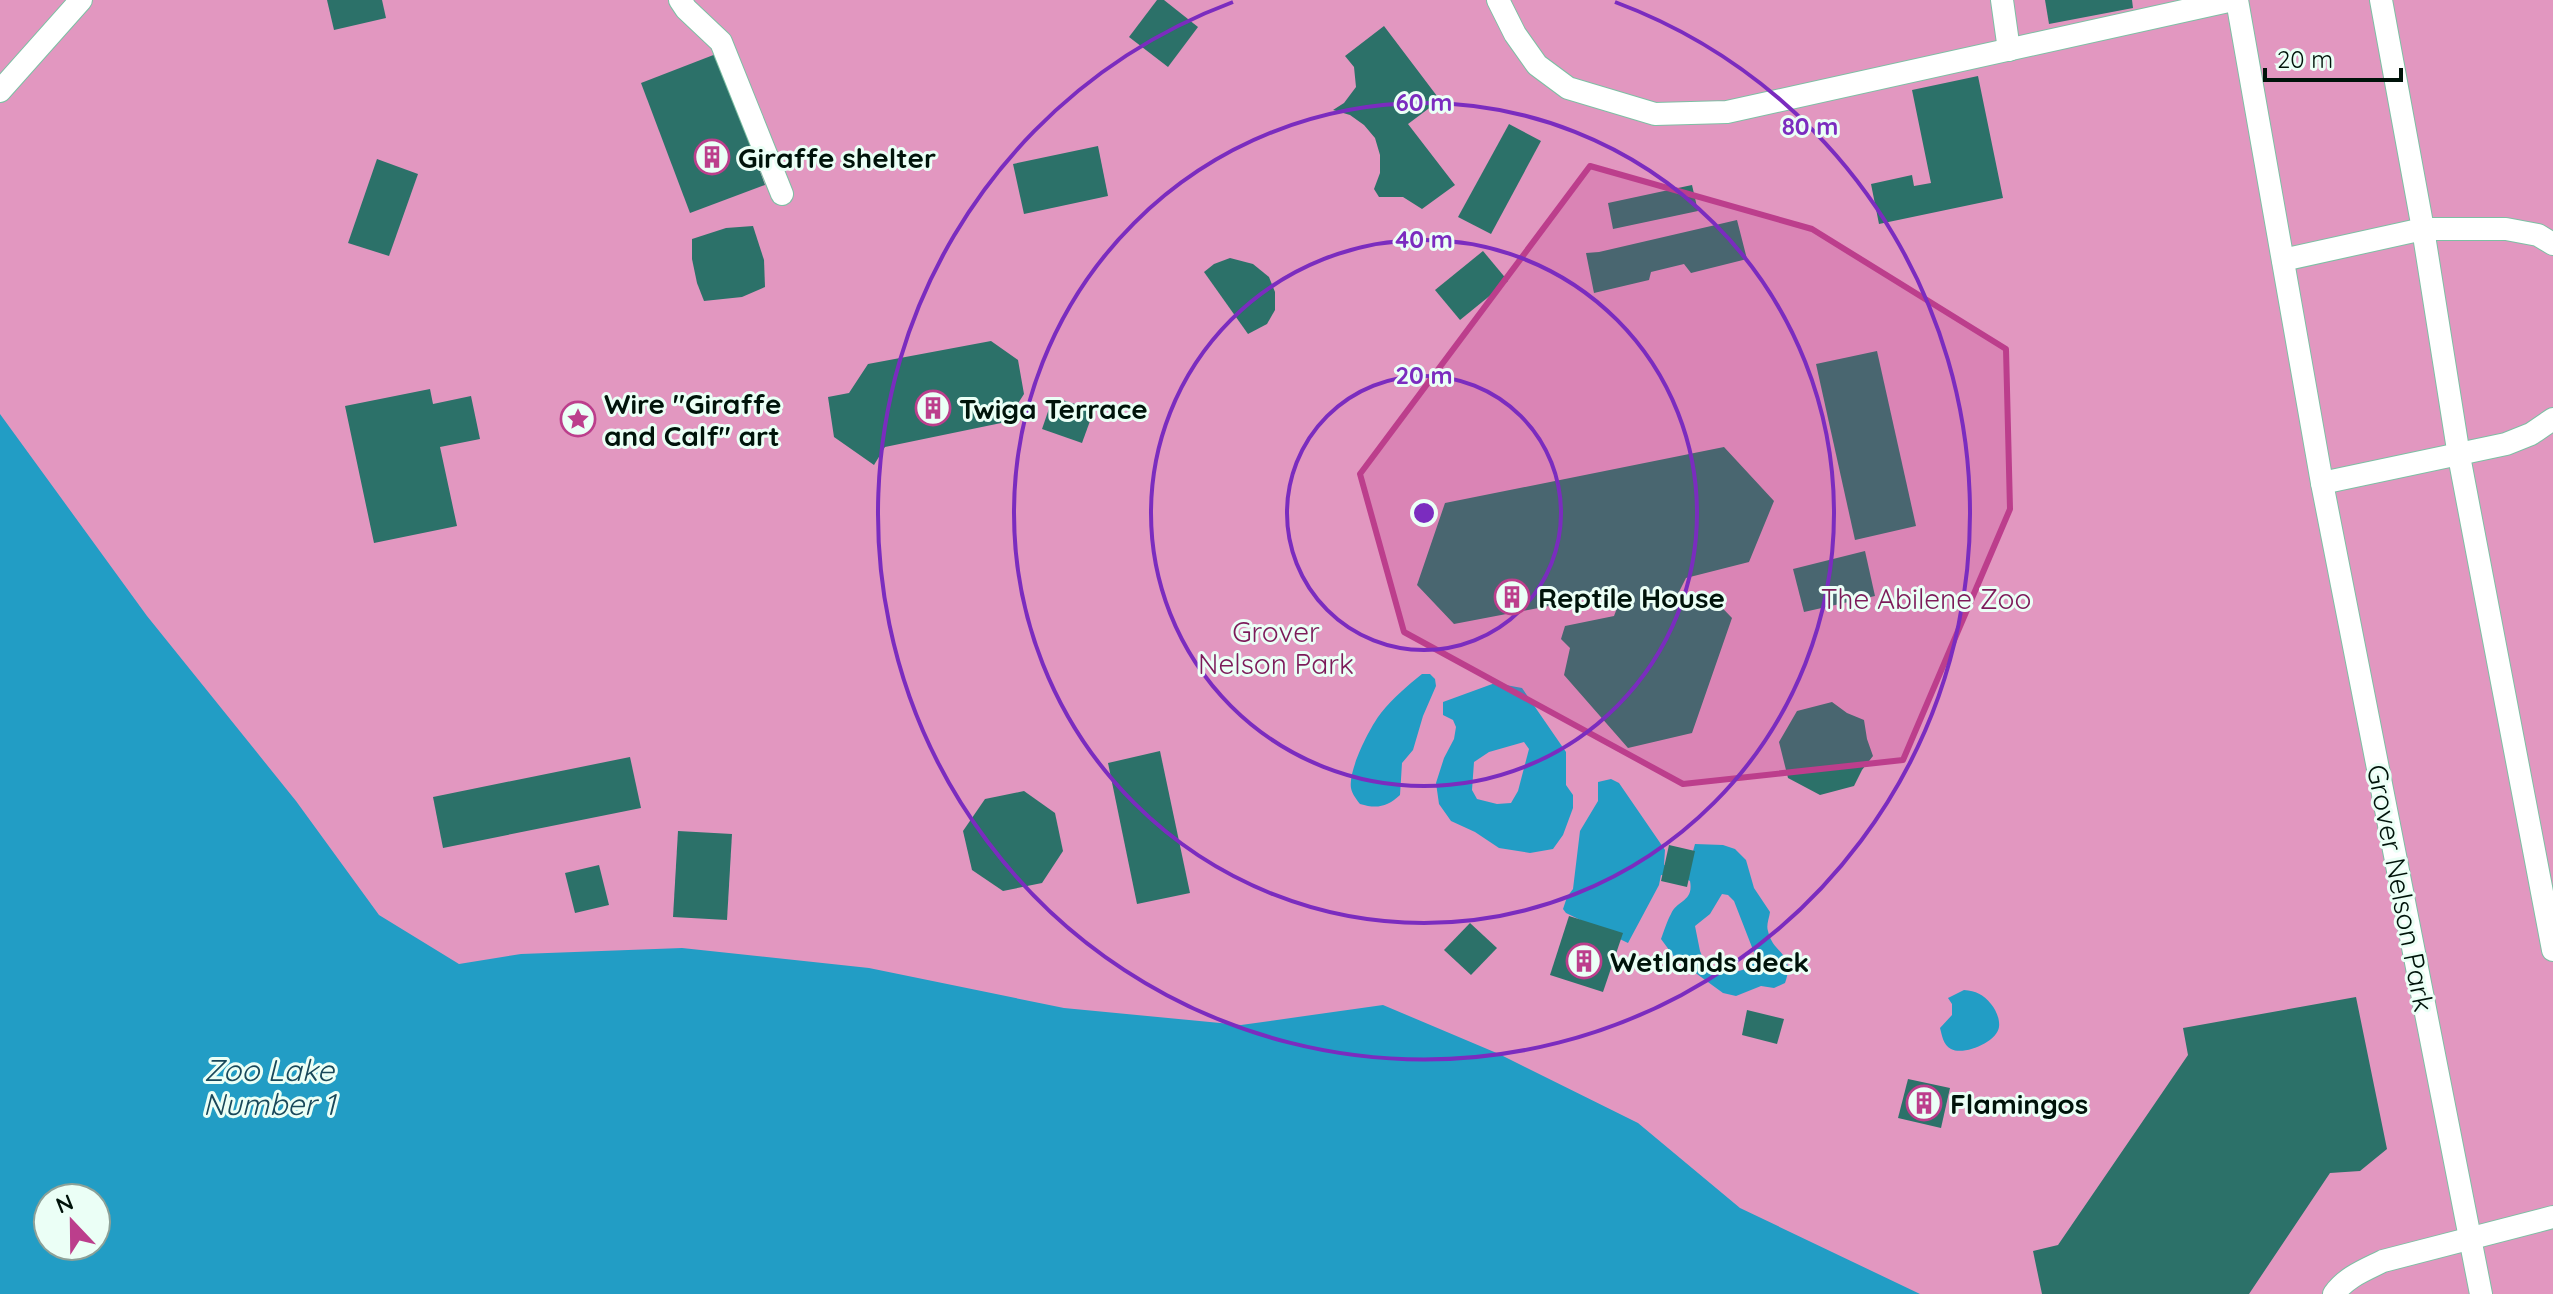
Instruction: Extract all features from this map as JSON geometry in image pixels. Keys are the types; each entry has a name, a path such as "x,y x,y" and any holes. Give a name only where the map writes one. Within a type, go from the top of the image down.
{"lane":[{"path":"0,91 81,0"},
{"path":"680,0 721,42 782,194"},
{"path":"1498,0 1515,34 1537,65 1568,88 1655,114 1727,112 2235,0"},
{"path":"2002,0 2009,50"},
{"name":"Grover Nelson Park","path":"2235,0 2322,483 2481,1294"},
{"path":"2381,0 2423,229 2459,456 2553,950"},
{"path":"2283,260 2423,229 2506,229 2538,235 2553,244"},
{"path":"2322,483 2506,444 2531,434 2553,419"},
{"path":"2334,1294 2358,1273 2383,1261 2553,1217"}],"highlighted area":[{"path":"1590,166 1812,229 2006,349 2010,509 1903,760 1683,784 1404,632 1360,474"}],"green space":[{"name":"The Abilene Zoo","path":"0,0 2553,0 2553,1294 0,1294"}],"water":[{"name":"Zoo Lake Number 1","path":"0,414 147,616 296,801 379,915 459,964 521,954 682,948 869,968 1064,1008 1241,1025 1383,1005 1499,1054 1638,1123 1740,1208 1920,1294 0,1294"},
{"path":"1422,674 1430,674 1436,686 1413,750 1402,763 1400,795 1382,806 1360,804 1352,790 1351,780 1366,738 1376,720 1400,692"},
{"path":"1495,683 1522,688 1566,752 1566,785 1573,795 1573,808 1563,835 1553,849 1530,853 1499,848 1451,821 1439,804 1436,783 1456,727 1453,720 1443,715 1443,702","holes":["1524,742 1529,749 1518,791 1511,803 1497,804 1477,799 1472,790 1474,762 1489,752"]},
{"path":"1611,779 1619,783 1665,850 1664,865 1688,869 1695,844 1723,845 1735,849 1746,860 1754,888 1770,912 1767,926 1771,939 1788,965 1785,983 1774,988 1761,986 1736,996 1723,993 1675,958 1661,939 1674,909 1690,893 1690,881 1686,879 1661,875 1659,885 1628,943 1566,913 1563,909 1573,889 1580,831 1598,801 1598,782","holes":["1722,894 1734,901 1755,955 1747,967 1735,972 1706,965 1695,926 1710,914"]},
{"path":"1964,990 1979,994 1993,1006 1999,1027 1997,1033 1986,1042 1957,1051 1946,1045 1940,1028 1952,1015 1952,1004 1948,998"}],"building":[{"path":"327,0 382,0 386,18 334,30"},
{"path":"1157,0 1164,0 1198,27 1168,67 1129,37"},
{"path":"2045,0 2132,0 2133,8 2049,24"},
{"path":"1384,26 1440,100 1408,124 1455,185 1422,209 1403,197 1379,197 1374,189 1380,173 1380,155 1375,138 1350,115 1333,110 1344,103 1356,87 1354,67 1345,56"},
{"name":"Giraffe shelter","path":"716,54 765,185 690,213 641,83"},
{"path":"1978,76 2003,198 1879,224 1871,184 1912,175 1914,186 1931,183 1912,90"},
{"path":"1509,124 1541,141 1491,234 1458,217"},
{"path":"1098,146 1108,196 1024,214 1013,164"},
{"path":"377,159 418,174 389,256 348,243"},
{"path":"1692,185 1698,211 1613,229 1608,203"},
{"path":"1737,220 1747,259 1691,273 1684,264 1651,272 1649,280 1594,293 1586,253"},
{"path":"753,226 764,260 765,287 742,297 704,301 692,259 692,239 726,228"},
{"path":"1483,251 1508,281 1460,320 1435,290"},
{"path":"1230,258 1253,264 1269,277 1275,292 1275,310 1267,324 1248,334 1204,272"},
{"name":"Twiga Terrace","path":"991,341 1018,360 1024,394 1006,422 885,447 874,465 834,437 828,397 849,393 868,364"},
{"path":"1877,351 1916,526 1855,540 1816,364"},
{"path":"430,389 433,404 471,396 480,439 440,447 457,526 374,543 345,406"},
{"path":"1053,397 1094,410 1082,443 1042,429"},
{"name":"Reptile House","path":"1724,447 1774,501 1749,562 1686,578 1675,600 1709,594 1732,618 1692,733 1628,748 1564,675 1570,648 1561,639 1565,626 1614,616 1623,592 1454,624 1417,585 1445,503"},
{"path":"1865,551 1875,596 1804,612 1793,569"},
{"path":"1832,702 1864,720 1873,756 1854,786 1820,795 1788,778 1779,742 1797,711"},
{"path":"1160,751 1190,893 1137,904 1108,763"},
{"path":"630,757 641,808 443,848 433,797"},
{"path":"1024,791 1055,813 1063,851 1042,883 1003,891 972,870 963,831 985,799"},
{"path":"678,831 732,834 727,920 673,917"},
{"path":"1669,845 1695,851 1687,887 1661,881"},
{"path":"599,865 609,905 575,913 565,873"},
{"name":"Wetlands deck","path":"1569,916 1623,933 1603,992 1550,975"},
{"path":"1470,923 1497,948 1471,975 1444,950"},
{"path":"2356,997 2387,1149 2360,1171 2330,1173 2249,1294 2042,1294 2033,1251 2058,1245 2188,1055 2183,1028"},
{"path":"1747,1010 1784,1019 1777,1044 1742,1035"},
{"name":"Flamingos","path":"1908,1079 1950,1088 1941,1128 1898,1118"}],"place":[{"name":"Giraffe shelter","path":"712,157"},
{"name":"Twiga Terrace","path":"933,408"},
{"name":"Wire \"Giraffe and Calf\" art","path":"578,419"},
{"name":"Reptile House","path":"1512,597"},
{"name":"Wetlands deck","path":"1584,961"},
{"name":"Flamingos","path":"1924,1103"}]}
